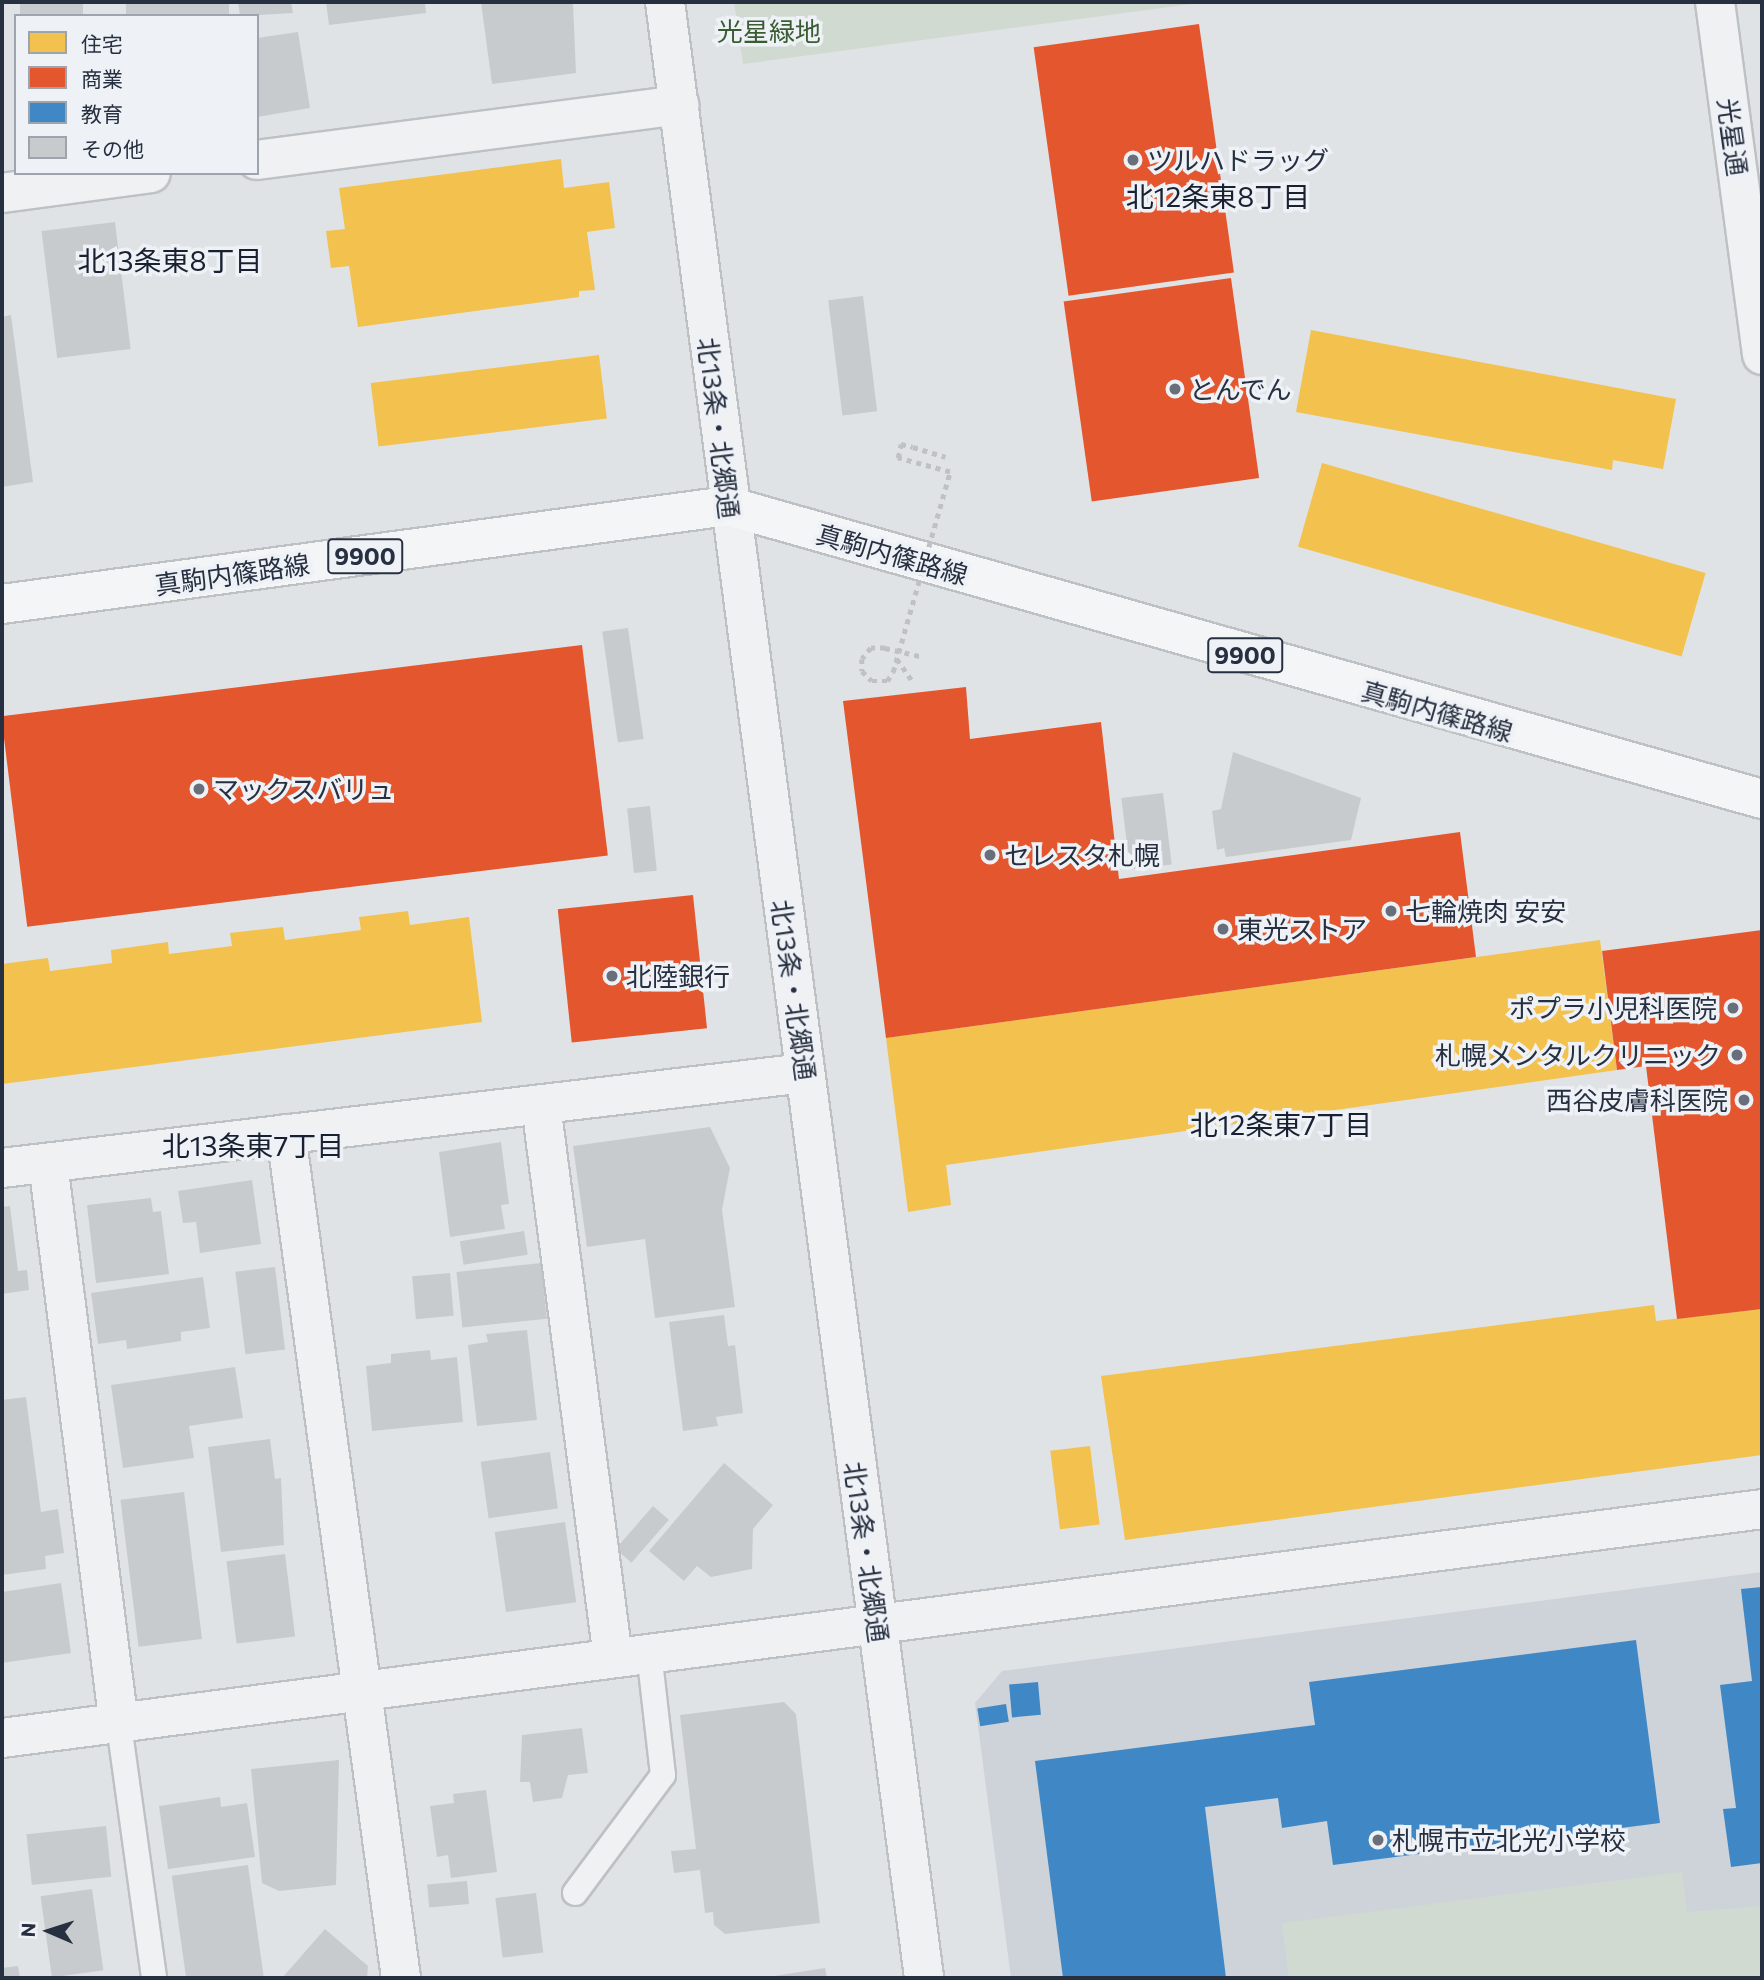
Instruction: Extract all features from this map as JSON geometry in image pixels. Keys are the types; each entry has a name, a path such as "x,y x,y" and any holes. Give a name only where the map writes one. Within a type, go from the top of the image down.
{"main road":[{"name":"真駒内篠路線","path":"2,604 728,506 1762,799"}],"street":[{"name":"北13条・北郷通","path":"665,2 728,506 924,1978"},
{"name":"光星通","path":"1715,2 1762,355"},
{"path":"259,160 679,105"},
{"path":"2,192 135,175"},
{"path":"2,1168 805,1073"},
{"path":"541,1105 631,1655"},
{"path":"286,1134 401,1978"},
{"path":"48,1163 119,1725"},
{"path":"2,1738 119,1725 876,1622 1762,1509"}],"lane":[{"path":"575,1893 663,1775 631,1655"},
{"path":"119,1725 154,1978"}],"path":[{"path":"920,656 885,648 871,648 862,659 862,671 872,681 887,681 897,659 950,472 898,458 901,444 946,457"},
{"path":"897,659 914,683"}],"shaded area":[{"name":"札幌市立北光小学校","path":"1762,1572 1762,1978 1011,1978 975,1703 1002,1671"}],"green space":[{"name":"光星緑地","path":"734,2 1207,2 743,64"},
{"path":"1682,1872 1687,1912 1762,1906 1762,1978 1289,1978 1282,1923"}],"building: 住宅":[{"path":"561,159 564,188 609,182 615,228 587,232 595,290 579,291 579,297 358,327 349,266 331,268 326,231 345,229 339,188"},
{"path":"1311,330 1676,399 1663,469 1613,460 1612,470 1296,412"},
{"path":"599,355 607,419 379,447 371,383"},
{"path":"1322,463 1706,573 1682,657 1298,547"},
{"path":"408,911 410,925 469,917 482,1022 2,1084 2,964 48,958 50,971 112,963 111,950 168,942 169,954 232,946 230,933 283,927 285,940 361,930 359,917"},
{"path":"1600,940 1617,1070 946,1165 951,1205 908,1212 886,1038"},
{"path":"1654,1305 1656,1321 1762,1309 1762,1455 1125,1540 1101,1376"},
{"path":"1090,1446 1100,1524 1060,1529 1050,1451"}],"building: 商業":[{"path":"1199,24 1234,273 1069,296 1034,47"},
{"path":"1231,278 1259,478 1092,502 1064,302"},
{"path":"582,645 608,855 27,927 2,716"},
{"name":"セレスタ札幌","path":"966,687 970,739 1101,722 1119,879 1460,832 1476,957 886,1038 843,701"},
{"path":"693,895 707,1028 572,1042 558,909"},
{"path":"1762,930 1762,1309 1677,1319 1646,1066 1617,1070 1602,951"}],"building: 教育":[{"path":"1762,1587 1762,1863 1731,1867 1723,1809 1736,1808 1720,1685 1752,1681 1741,1589"},
{"path":"1636,1640 1660,1823 1333,1865 1327,1821 1282,1828 1278,1798 1205,1807 1226,1978 1063,1978 1035,1761 1315,1725 1309,1682"},
{"path":"1038,1682 1041,1715 1012,1717 1009,1685"},
{"path":"1006,1704 1009,1722 980,1726 977,1709"}],"building: その他":[{"path":"20,2 83,2 83,14 20,14"},
{"path":"126,2 229,2 229,14 126,14"},
{"path":"238,2 291,2 293,13 259,15 240,14"},
{"path":"326,2 425,2 426,13 329,25"},
{"path":"481,2 573,2 576,73 492,84"},
{"path":"298,32 310,108 259,117 259,38"},
{"path":"115,222 131,349 57,358 42,231"},
{"path":"863,296 877,411 842,415 828,300"},
{"path":"11,315 33,482 2,487 2,317"},
{"path":"628,628 644,739 618,743 602,632"},
{"path":"1233,752 1361,798 1351,840 1226,857 1224,848 1217,850 1212,811 1221,809"},
{"path":"1163,793 1172,864 1130,870 1121,798"},
{"path":"650,806 657,871 634,873 627,808"},
{"path":"710,1127 730,1168 722,1210 735,1307 655,1318 645,1239 587,1247 573,1146"},
{"path":"501,1142 509,1204 501,1205 505,1229 450,1237 439,1152"},
{"path":"252,1180 261,1244 200,1253 196,1222 183,1223 178,1191"},
{"path":"151,1198 153,1212 161,1211 169,1274 96,1283 87,1205"},
{"path":"10,1206 18,1271 27,1270 29,1290 2,1294 2,1207"},
{"path":"524,1231 528,1255 464,1265 460,1241"},
{"path":"541,1263 547,1319 462,1328 456,1272"},
{"path":"275,1267 285,1349 245,1354 235,1272"},
{"path":"450,1273 454,1316 416,1319 412,1276"},
{"path":"203,1277 210,1328 181,1332 181,1341 127,1349 126,1340 98,1344 91,1293"},
{"path":"724,1315 728,1346 735,1345 743,1413 716,1417 718,1426 683,1431 669,1322"},
{"path":"527,1330 537,1420 477,1426 468,1345 488,1342 486,1334"},
{"path":"430,1350 431,1360 457,1357 463,1422 372,1431 366,1366 391,1363 391,1354"},
{"path":"235,1367 243,1418 189,1426 194,1458 123,1468 111,1385"},
{"path":"26,1397 41,1512 58,1509 64,1553 45,1556 46,1569 2,1575 2,1400"},
{"path":"270,1439 275,1479 281,1478 284,1545 221,1552 208,1447"},
{"path":"550,1452 558,1508 489,1518 481,1462"},
{"path":"724,1463 773,1505 753,1529 752,1569 711,1577 697,1566 684,1581 649,1551"},
{"path":"184,1492 202,1639 139,1647 120,1500"},
{"path":"653,1506 669,1520 631,1563 616,1549"},
{"path":"565,1522 576,1602 506,1612 495,1532"},
{"path":"285,1554 295,1636 237,1644 226,1561"},
{"path":"61,1583 71,1653 2,1663 2,1592"},
{"path":"784,1702 796,1714 820,1923 725,1934 714,1925 713,1912 705,1913 700,1870 674,1873 671,1851 696,1849 680,1715"},
{"path":"582,1728 588,1773 568,1775 562,1798 533,1802 530,1782 520,1782 522,1735"},
{"path":"339,1760 336,1885 279,1891 262,1883 251,1769"},
{"path":"486,1790 497,1872 451,1878 448,1855 437,1857 430,1806 454,1803 453,1794"},
{"path":"220,1797 221,1807 247,1803 255,1857 168,1869 159,1806"},
{"path":"106,1826 111,1877 32,1885 26,1834"},
{"path":"248,1865 264,1978 186,1978 172,1876"},
{"path":"467,1881 469,1904 429,1907 427,1884"},
{"path":"92,1889 103,1970 52,1977 41,1896"},
{"path":"536,1893 543,1953 503,1958 495,1898"},
{"path":"325,1929 368,1966 367,1978 282,1978"},
{"path":"18,1966 20,1978 2,1978 2,1968"},
{"path":"825,1968 827,1978 768,1978 768,1977"}],"place":[{"name":"ツルハドラッグ","path":"1133,160"},
{"name":"とんでん","path":"1175,389"},
{"name":"マックスバリュ","path":"199,789"},
{"name":"セレスタ札幌","path":"990,855"},
{"name":"七輪焼肉 安安","path":"1391,911"},
{"name":"東光ストア","path":"1223,929"},
{"name":"北陸銀行","path":"612,976"},
{"name":"ポプラ小児科医院","path":"1733,1008"},
{"name":"札幌メンタルクリニック","path":"1737,1055"},
{"name":"西谷皮膚科医院","path":"1744,1100"},
{"name":"札幌市立北光小学校","path":"1378,1840"}],"district":[{"name":"北12条東8丁目","path":"1218,196"},
{"name":"北13条東8丁目","path":"170,260"},
{"name":"北12条東7丁目","path":"1281,1124"},
{"name":"北13条東7丁目","path":"253,1145"}]}
